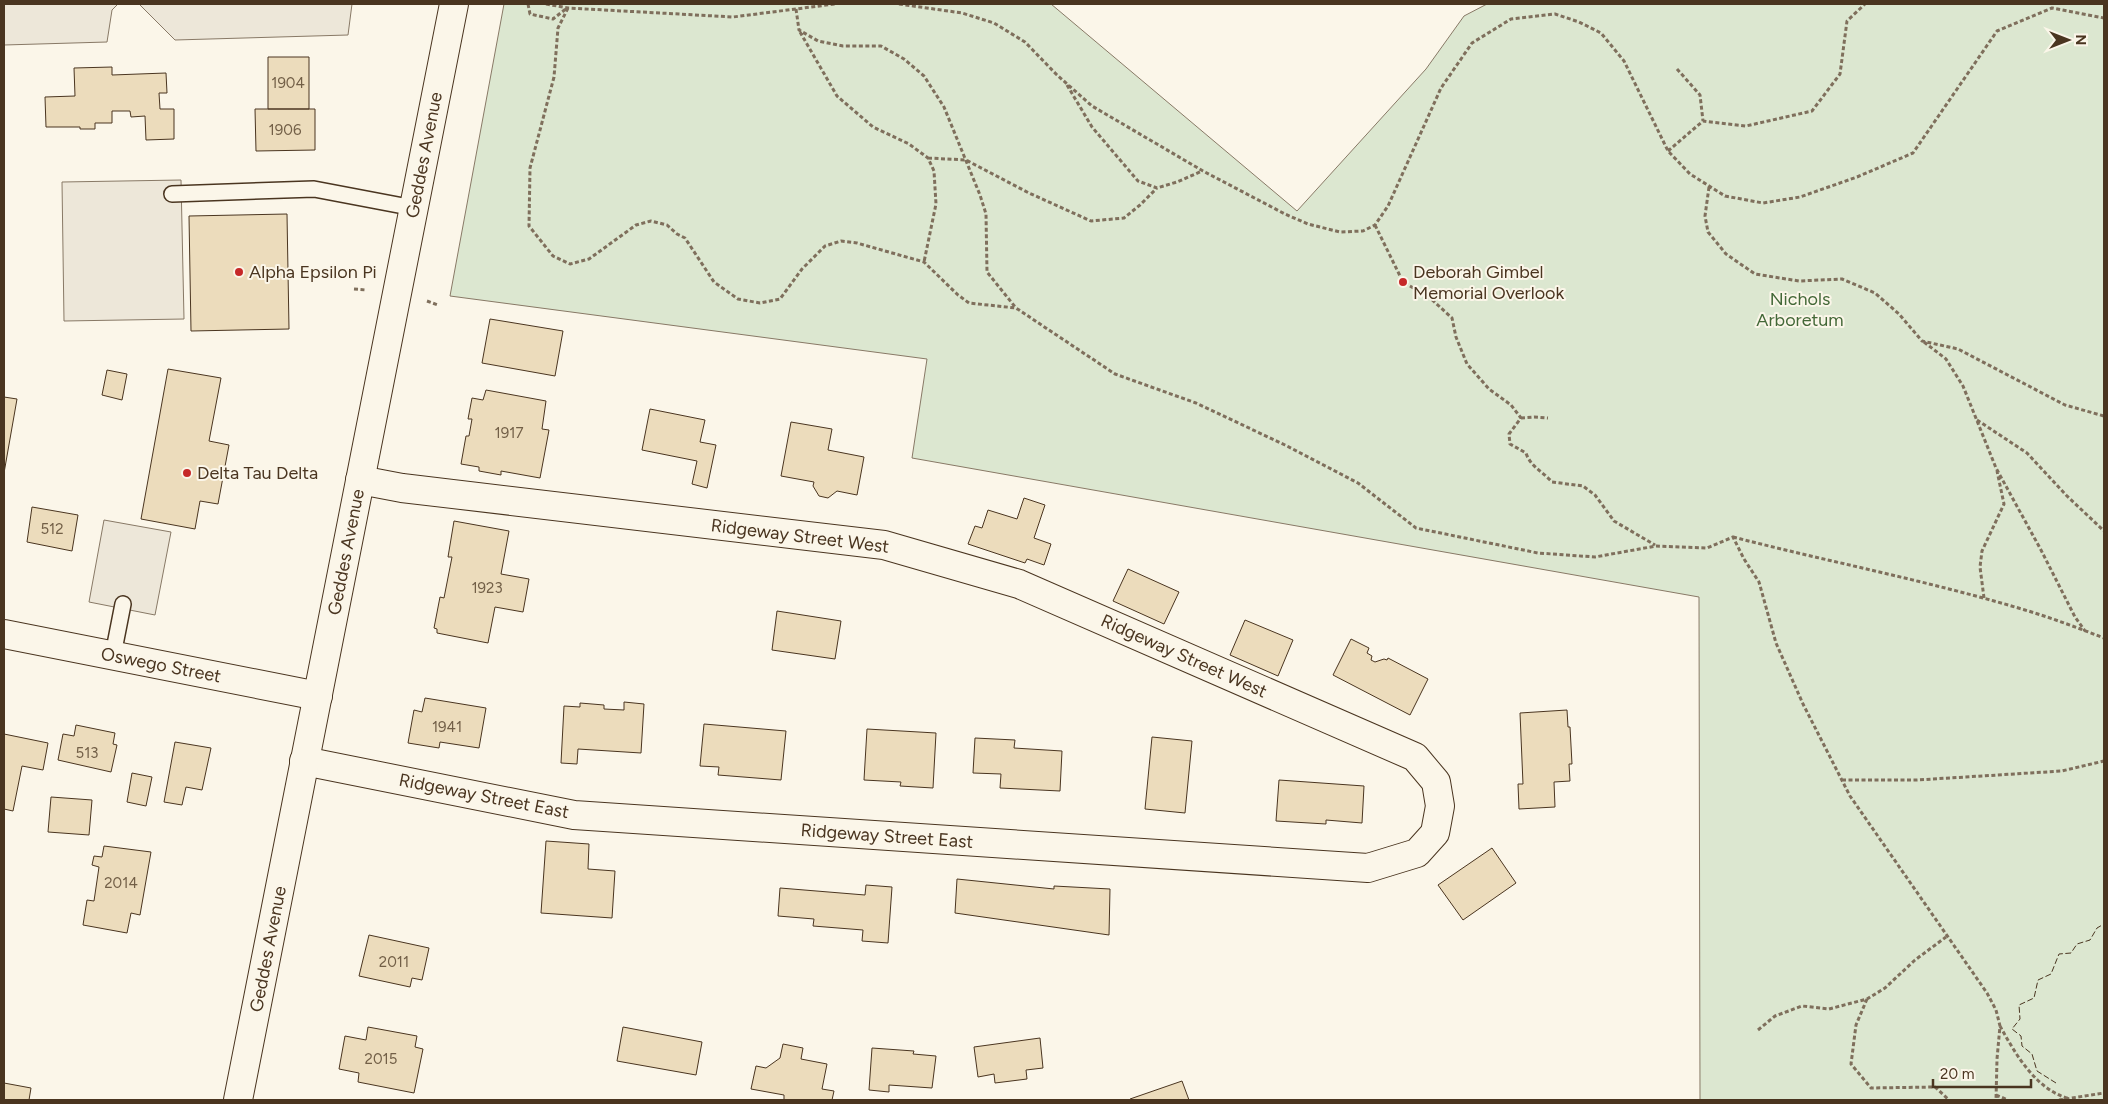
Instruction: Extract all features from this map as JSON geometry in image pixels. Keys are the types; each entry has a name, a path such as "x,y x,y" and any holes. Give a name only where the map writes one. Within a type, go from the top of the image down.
{"street":[{"name":"Geddes Avenue","path":"238,1100 454,4"},
{"name":"Ridgeway Street West","path":"360,480 402,488 884,544 1019,584 1414,757 1436,782 1440,806"},
{"name":"Oswego Street","path":"4,634 318,696"},
{"name":"Ridgeway Street East","path":"304,761 574,814 1368,868 1417,853 1435,833 1440,806"}],"lane":[{"path":"172,194 314,189 414,208"},
{"path":"113,656 123,604"}],"path":[{"path":"528,4 530,14 552,19 568,8"},
{"path":"546,4 568,8 733,17 835,4"},
{"path":"899,4 962,13 994,22 1025,42 1092,106 1202,171 1308,224 1340,232 1363,231 1375,225 1388,206 1442,88 1472,43 1511,19 1555,14 1601,33 1624,61 1668,151 1690,174 1725,196 1763,203 1800,197 1857,177 1914,153 1997,30 2052,8 2104,18"},
{"path":"1668,151 1703,122 1746,126 1812,112 1840,74 1847,21 1865,4"},
{"path":"568,8 558,28 554,77 530,168 529,226 552,256 570,264 589,259 636,225 651,221 667,225 685,238 714,282 738,299 760,303 780,299 802,269 825,246 841,241 857,243 924,262 958,295 970,302 1016,308"},
{"path":"796,9 799,30 837,96 874,127 909,144 928,158 934,171 936,204 924,262"},
{"path":"799,30 818,40 843,46 881,46 904,59 924,76 944,107 986,214 987,272 1016,308 1115,374 1196,403 1358,483 1416,528 1538,552 1595,557 1656,546 1707,548 1733,536 1984,598 2027,610 2104,638"},
{"path":"1677,69 1700,96 1703,122"},
{"path":"1064,81 1092,128 1138,181 1157,188"},
{"path":"928,158 966,160 1029,193 1091,221 1124,218 1157,188 1202,171"},
{"path":"1709,187 1705,216 1708,232 1726,254 1756,274 1799,280 1842,279 1875,293 1900,314 1922,341 1946,359 1963,386 1996,468 2075,617 2085,631"},
{"path":"1375,225 1403,282 1429,297 1452,318 1456,337 1467,364 1489,389 1510,405 1521,418"},
{"path":"354,288 371,291"},
{"path":"420,299 438,304"},
{"path":"1922,341 1958,349 2065,405 2104,416"},
{"path":"1521,418 1548,418"},
{"path":"1521,418 1510,434 1510,444 1526,453 1529,463 1543,472 1552,482 1583,486 1595,495 1614,521 1656,546"},
{"path":"1977,420 2027,453 2066,495 2104,531"},
{"path":"1984,598 1980,567 1982,551 2004,504 1996,468"},
{"path":"1733,536 1744,559 1759,582 1776,643 1803,704 1850,796 1946,937 1987,993 1996,1010 2000,1026 2011,1046 2034,1077 2049,1090 2070,1099"},
{"path":"1842,780 1917,780 2062,771 2104,761"},
{"path":"1758,1030 1775,1016 1802,1006 1829,1009 1867,999 1886,988 1915,960 1946,937"},
{"path":"1867,999 1856,1025 1852,1064 1871,1088 1934,1086 1949,1100"},
{"path":"1996,1100 2000,1026"},
{"path":"2058,1100 2104,1093"},
{"path":"1996,1095 2008,1100"}],"green space":[{"name":"Nichols Arboretum","path":"504,4 1051,4 1297,211 1426,69 1464,16 1487,4 2104,4 2104,1100 1700,1100 1699,597 912,458 927,359 450,296"}],"shaded area":[{"path":"4,4 118,4 112,10 107,42 4,45"},
{"path":"139,4 352,4 348,35 175,40"},
{"path":"181,180 184,319 64,321 62,182"},
{"path":"104,520 171,532 155,615 89,602"}],"building":[{"path":"268,57 309,57 309,109 268,109"},
{"path":"112,67 112,75 166,73 167,93 159,93 160,109 174,109 174,139 146,140 145,116 131,117 130,111 112,111 112,123 95,123 95,129 46,127 45,97 75,96 74,68"},
{"path":"255,109 315,109 315,150 256,151"},
{"name":"Alpha Epsilon Pi","path":"287,214 289,329 191,331 189,216"},
{"path":"490,319 563,331 555,376 482,363"},
{"name":"Delta Tau Delta","path":"168,369 221,378 209,441 229,445 218,504 200,501 195,529 141,519"},
{"path":"107,370 127,374 122,400 102,395"},
{"path":"486,390 546,401 542,429 549,430 540,478 501,471 501,475 479,471 479,467 461,464 466,436 469,436 472,419 468,419 472,398 483,400"},
{"path":"4,397 17,399 4,473"},
{"path":"650,409 705,420 700,442 716,445 707,488 692,484 697,461 642,450"},
{"path":"791,422 832,429 828,450 864,457 857,495 837,491 828,498 819,496 813,486 814,482 781,476"},
{"path":"1024,498 1045,505 1034,538 1051,544 1044,565 1027,559 1025,563 968,544 975,526 982,528 988,510 1017,519"},
{"path":"32,507 78,515 72,551 27,542"},
{"path":"454,521 509,531 501,574 529,579 523,612 495,607 488,643 437,633 437,629 434,628 440,597 444,598 452,557 448,557"},
{"path":"1128,569 1179,592 1164,624 1113,601"},
{"path":"777,611 841,621 835,659 772,650"},
{"path":"1245,620 1293,640 1278,676 1230,655"},
{"path":"1351,639 1369,648 1367,653 1372,656 1371,660 1375,662 1387,660 1388,658 1428,679 1410,715 1333,675"},
{"path":"425,698 486,708 479,748 440,742 439,748 408,743 414,710 422,712"},
{"path":"624,702 644,704 641,753 578,749 577,764 561,763 564,706 580,707 580,703 604,705 604,709 624,710"},
{"path":"1567,710 1572,764 1569,764 1570,781 1554,782 1555,807 1519,809 1518,784 1523,784 1520,713"},
{"path":"704,724 786,731 781,780 718,775 719,767 700,766"},
{"path":"76,725 115,733 113,744 117,745 111,772 58,760 63,734 74,736"},
{"path":"867,729 936,733 933,788 900,786 901,782 864,780"},
{"path":"4,734 48,743 43,770 22,766 13,811 4,809"},
{"path":"1152,737 1192,741 1185,813 1145,809"},
{"path":"975,738 1015,740 1014,748 1062,751 1060,791 1000,788 1001,774 973,773"},
{"path":"175,742 211,748 202,790 186,787 182,805 164,802"},
{"path":"132,773 152,777 146,806 127,802"},
{"path":"1279,780 1364,786 1362,823 1326,820 1326,824 1276,821"},
{"path":"51,797 92,800 89,835 48,832"},
{"path":"546,841 589,844 588,869 615,871 612,918 541,913"},
{"path":"104,846 151,852 140,915 131,913 127,933 83,925 87,900 94,901 99,867 92,865 94,856 102,857"},
{"path":"1492,848 1516,883 1463,920 1438,885"},
{"path":"957,879 1054,889 1054,886 1110,889 1109,935 955,913"},
{"path":"866,885 892,887 888,943 862,941 863,930 813,926 814,919 778,916 780,888 865,895"},
{"path":"369,935 429,948 422,980 412,978 410,987 359,976"},
{"path":"368,1027 417,1036 415,1047 423,1049 414,1093 358,1082 359,1073 339,1069 345,1036 366,1040"},
{"path":"623,1027 702,1042 696,1075 617,1061"},
{"path":"1040,1038 1043,1068 1026,1070 1027,1079 995,1083 994,1074 978,1077 974,1047"},
{"path":"783,1044 803,1048 801,1059 827,1064 822,1089 834,1091 832,1100 784,1100 784,1095 751,1089 756,1066 766,1068 780,1058"},
{"path":"872,1048 914,1051 913,1054 936,1056 932,1088 889,1085 889,1092 869,1090"},
{"path":"1182,1081 1189,1100 1130,1100 1130,1099"},
{"path":"4,1083 31,1088 29,1100 4,1100"}],"fence":[{"path":"2056,1083 2037,1071 2032,1054 2022,1046 2021,1036 2012,1029 2020,1019 2019,1005 2034,998 2038,980 2051,974 2059,954 2071,953 2077,944 2090,940 2097,928 2104,924"}],"place":[{"name":"Alpha Epsilon Pi","path":"239,272"},
{"name":"Deborah Gimbel Memorial Overlook","path":"1403,282"},
{"name":"Delta Tau Delta","path":"187,473"}]}
